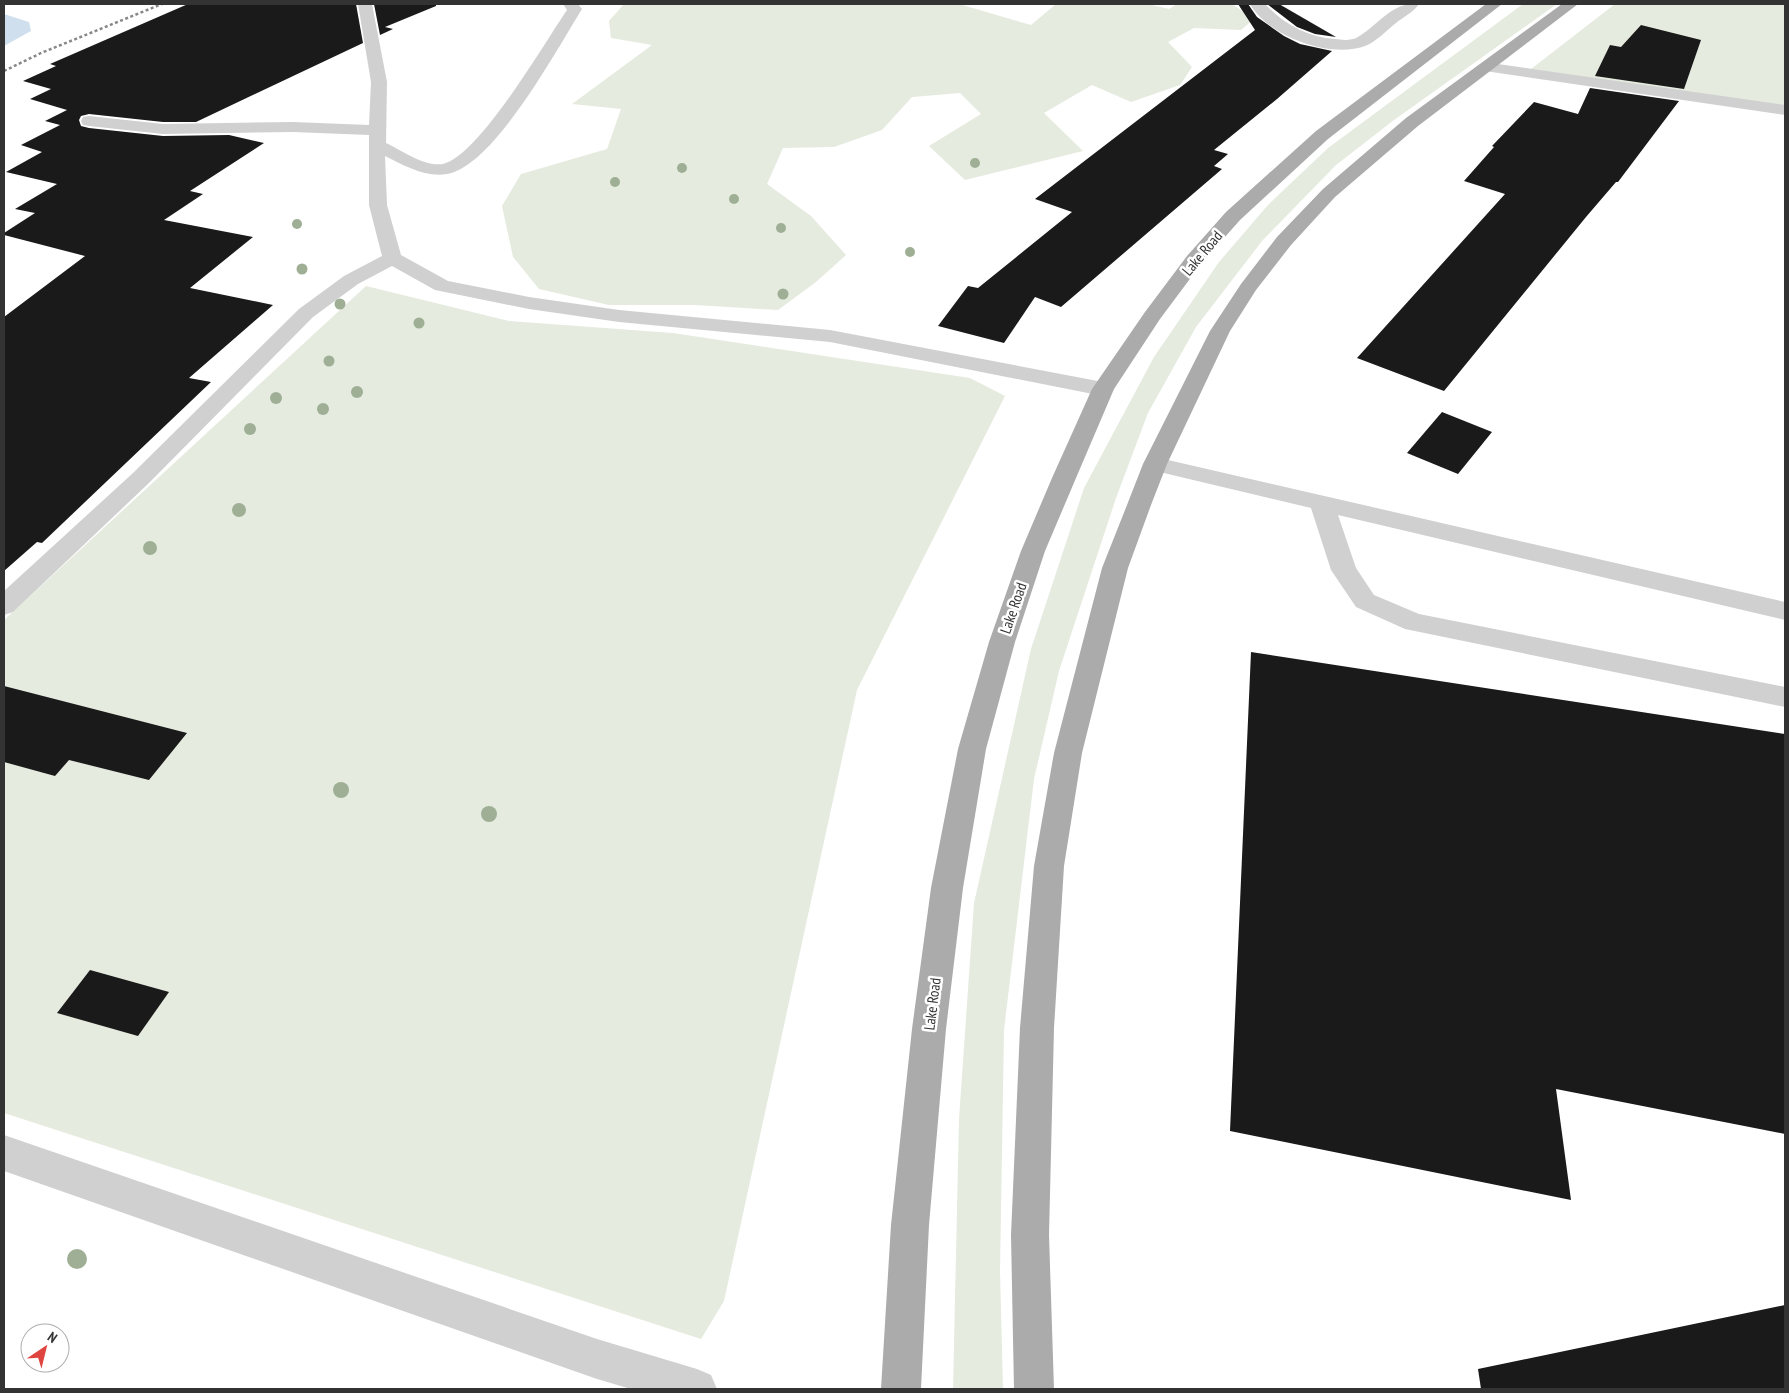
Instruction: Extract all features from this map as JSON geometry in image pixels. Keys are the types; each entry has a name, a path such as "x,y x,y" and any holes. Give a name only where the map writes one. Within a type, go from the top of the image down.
{"main road":[{"name":"Lake Road","path":"901,1389 910,1225 929,1029 947,888 972,749 1002,642 1034,551 1103,389 1158,308 1194,260 1233,216 1322,135 1495,4"},
{"path":"1034,1389 1030,1235 1037,1028 1049,866 1068,753 1116,568 1156,464 1220,331 1248,288 1284,241 1329,193 1372,155 1484,67 1571,4"}],"street":[{"path":"365,4 379,82 377,138 378,205 392,258 442,286 529,303 619,316 830,336 1103,389"},
{"path":"89,121 163,129 292,127 342,130 377,138 425,167 446,169 464,162 527,83 575,10 570,4"},
{"path":"1257,4 1275,23 1290,32 1339,45 1361,42 1412,4"},
{"path":"1484,67 1785,110"},
{"path":"4,606 141,478 306,313 351,280 392,258"},
{"path":"1156,464 1785,611"},
{"path":"1322,504 1344,570 1365,601 1414,622 1785,697"},
{"path":"4,1153 597,1359 697,1389"}],"shaded area":[{"path":"624,4 959,4 1031,25 1056,4 1148,4 1169,9 1177,4 1232,4 1254,19 1241,30 1194,28 1168,42 1192,67 1180,85 1131,102 1092,85 1044,113 1083,151 965,180 929,146 981,114 960,93 912,97 882,130 834,147 783,148 767,184 811,216 846,255 816,282 778,310 695,305 609,305 539,289 513,257 502,206 521,174 607,149 621,109 572,104 652,45 611,38 609,21"},
{"path":"1523,4 1557,4 1394,120 1336,165 1262,241 1196,327 1148,413 1116,498 1059,671 1034,779 1004,1030 1000,1271 1003,1389 953,1389 959,1119 974,903 1031,649 1084,488 1154,357 1219,262 1268,205 1328,148"},
{"path":"1615,4 1785,4 1785,106 1531,69"},
{"path":"366,286 509,321 673,333 970,378 1005,396 857,690 724,1301 701,1339 4,1113 4,620"}],"water":[{"path":"4,14 29,22 31,31 4,46"}],"building":[{"path":"188,4 356,4 363,43 196,122 163,122 89,114 81,116 79,120 81,126 89,128 163,136 229,135 264,143 190,191 203,194 164,220 253,237 190,288 273,305 189,378 211,382 42,543 37,542 4,571 4,317 85,256 4,235 4,233 35,213 15,209 57,184 6,172 42,152 21,145 60,125 45,121 67,110 30,99 51,89 23,81 56,66 50,64"},
{"path":"374,4 436,4 436,6 385,27 393,29 380,35"},
{"path":"1238,4 1248,4 1257,17 1284,36 1300,44 1332,51 1214,150 1228,154 1214,166 1222,169 1061,307 1035,297 1004,343 938,326 968,286 978,288 1072,212 1035,199 1255,30"},
{"path":"1267,4 1279,4 1336,37 1315,34 1297,27"},
{"path":"1641,25 1701,40 1684,89 1595,76 1610,45 1621,47"},
{"path":"1590,88 1679,101 1618,182 1586,217 1444,391 1357,358 1505,194 1464,181 1494,147 1492,146 1534,102 1578,114"},
{"path":"1442,412 1492,432 1458,474 1407,453"},
{"path":"1251,652 1785,734 1785,1134 1556,1089 1571,1200 1230,1131"},
{"path":"4,686 187,733 149,780 69,760 55,776 4,762"},
{"path":"90,970 169,992 138,1036 57,1013"},
{"path":"1785,1305 1785,1389 1481,1389 1478,1369"}],"railway":[{"path":"4,71 41,53 162,4"}]}
